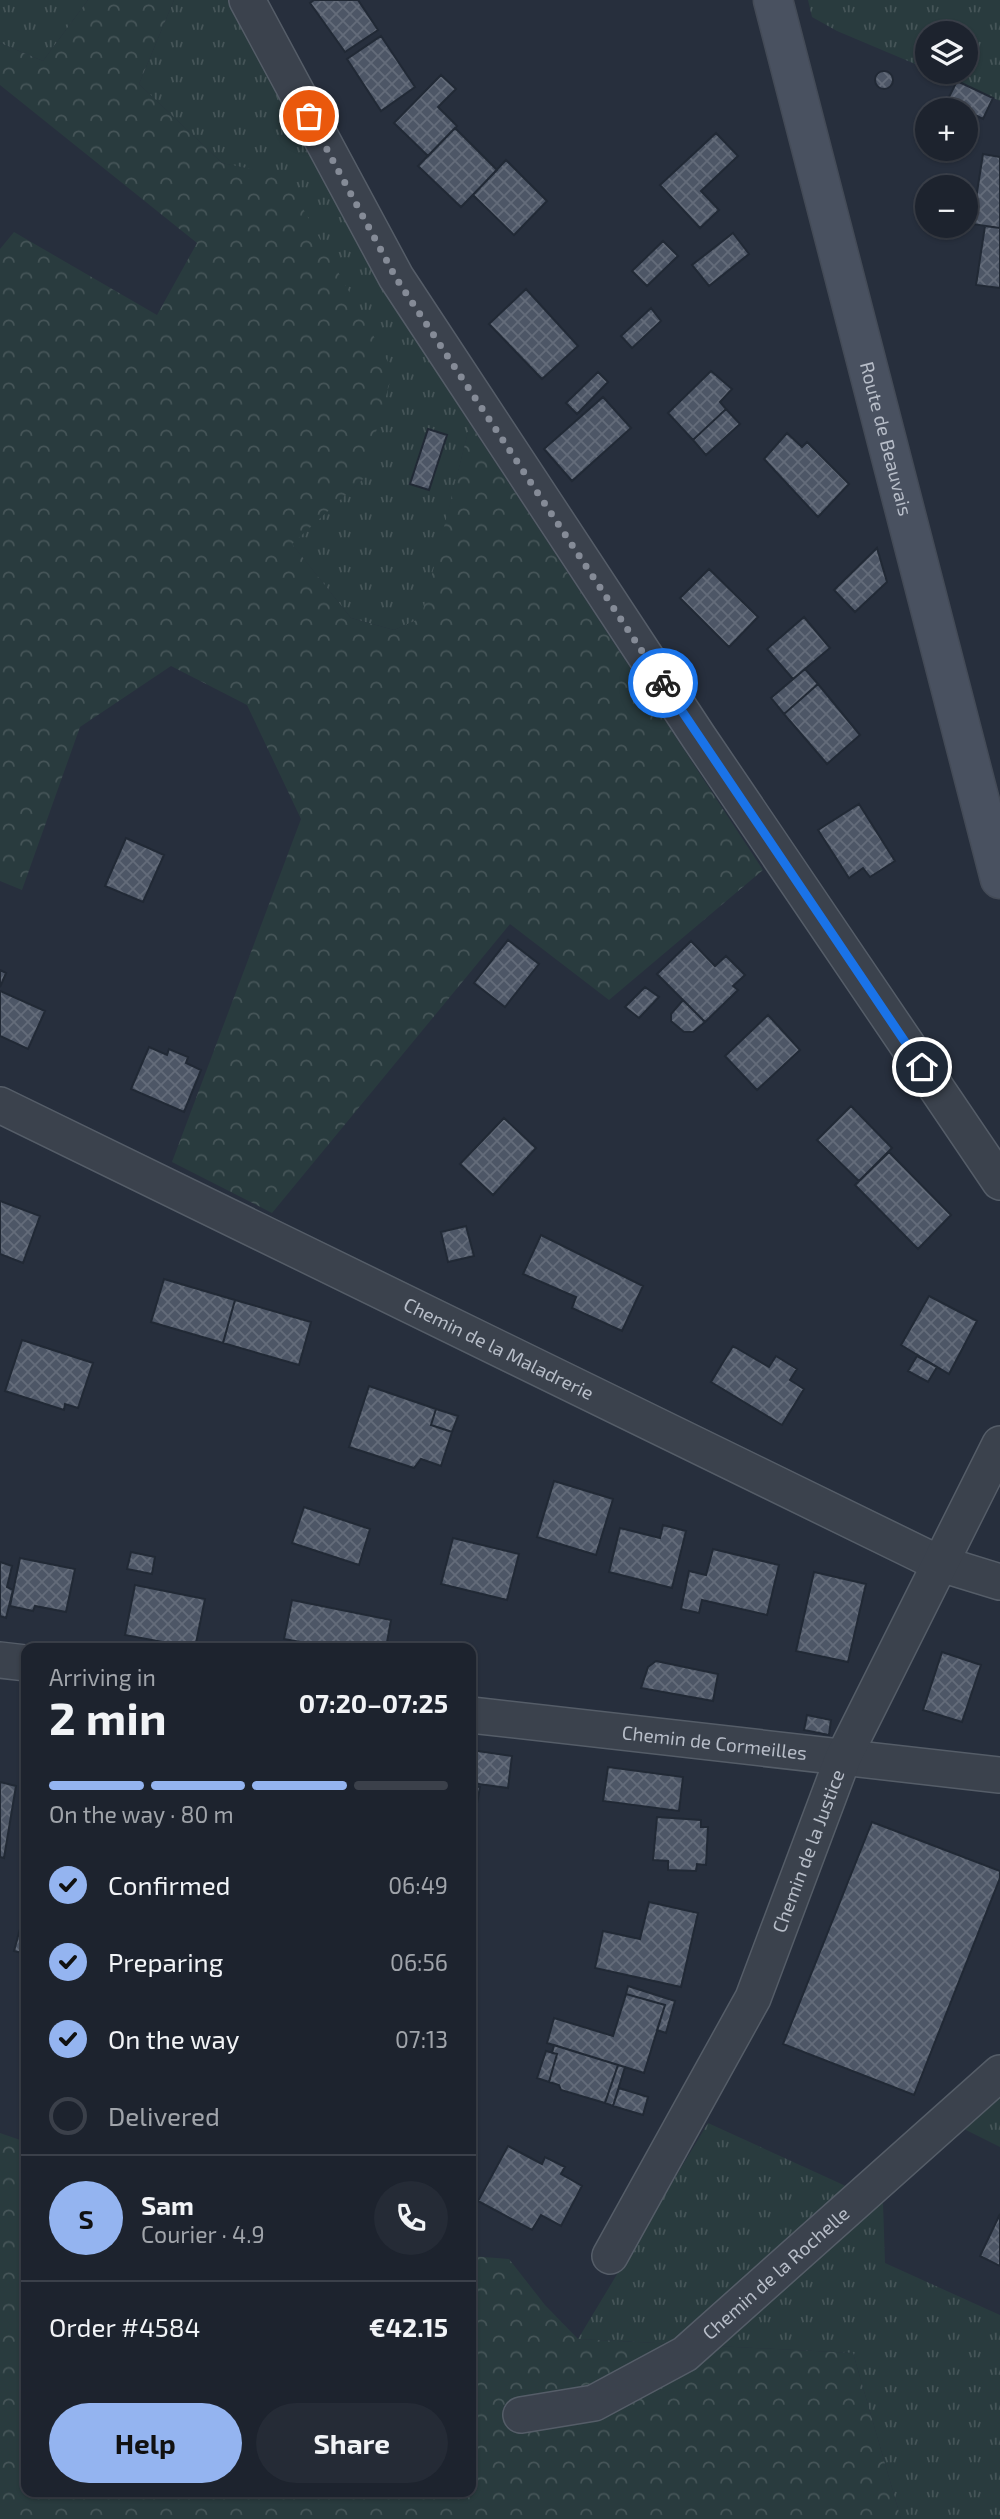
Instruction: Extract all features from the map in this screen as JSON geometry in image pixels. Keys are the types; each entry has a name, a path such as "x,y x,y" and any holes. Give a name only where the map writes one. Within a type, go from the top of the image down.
{"main road":[{"name":"Route de Beauvais","path":"773,0 1000,879"},
{"name":"Route de Beauvais","path":"797,0 1000,787"}],"street":[{"path":"247,0 396,278 698,736 1000,1182"},
{"name":"Chemin de la Maladrerie","path":"0,1105 938,1563 1000,1582"},
{"name":"Chemin de la Justice","path":"610,2256 753,1998 843,1758 938,1563 1000,1444"},
{"path":"0,1660 21,1662"},
{"name":"Chemin de Cormeilles","path":"476,1716 1000,1775"},
{"name":"Chemin de la Rochelle","path":"521,2415 594,2403 685,2354 1000,2073"}],"green space":[{"path":"0,0 88,0 43,61 0,43"},
{"path":"88,0 174,0 139,84 222,163 285,176 393,371 363,479 292,544 351,618 394,630 421,618 470,424 763,870 609,1000 510,924 272,1213 172,1162 301,819 247,705 171,666 80,727 22,890 0,881 0,249 14,232 157,315 197,243 0,85 0,43 43,61"},
{"path":"174,0 231,0 337,183 412,333 470,424 422,618 394,630 351,618 291,543 363,479 285,177 222,163 139,84"},
{"path":"808,0 1000,0 1000,101 961,84 978,84 978,21 915,21 915,64 837,31 812,17"},
{"path":"1000,2091 1000,2147 962,2128"},
{"path":"708,2123 883,2203 885,2263 1000,2315 1000,2519 901,2519 853,2353 578,2339"},
{"path":"0,2133 21,2140 21,2497 476,2497 476,2256 509,2259 545,2305 578,2339 853,2353 901,2519 0,2519"}],"building":[{"path":"314,0 358,0 378,30 345,52 310,3"},
{"path":"381,36 415,87 381,111 347,59"},
{"path":"884,71 890,74 893,80 890,86 884,89 878,86 875,80 878,74"},
{"path":"441,75 456,89 438,107 457,126 428,156 394,123"},
{"path":"956,84 963,84 993,98 983,119 978,116 978,98 948,98"},
{"path":"455,128 497,170 461,207 418,166"},
{"path":"716,133 738,156 701,191 719,210 700,228 660,185"},
{"path":"983,154 1000,157 1000,228 978,225 978,186"},
{"path":"506,160 547,201 514,235 473,195"},
{"path":"985,226 1000,228 1000,288 976,285"},
{"path":"733,233 749,254 709,286 692,265"},
{"path":"663,241 678,256 647,286 632,271"},
{"path":"526,289 578,346 542,379 489,324"},
{"path":"651,308 661,321 632,348 621,336"},
{"path":"711,371 732,389 720,402 726,409 693,440 668,413"},
{"path":"598,372 608,382 577,414 566,403"},
{"path":"603,397 631,428 572,481 544,449"},
{"path":"726,409 740,424 706,455 693,440"},
{"path":"428,429 447,435 429,490 410,484"},
{"path":"787,433 802,447 807,442 849,484 818,517 764,459"},
{"path":"877,548 887,582 855,612 834,590"},
{"path":"709,569 758,617 729,647 680,598"},
{"path":"804,617 830,648 793,679 767,649"},
{"path":"805,669 818,684 784,714 771,698"},
{"path":"818,684 860,735 827,764 784,714"},
{"path":"859,804 895,861 870,877 863,868 849,878 818,830"},
{"path":"126,838 164,855 143,902 105,886"},
{"path":"508,940 539,964 505,1007 474,983"},
{"path":"691,941 715,966 726,956 745,975 733,986 738,990 705,1022 657,974"},
{"path":"0,970 6,973 0,987"},
{"path":"645,987 659,997 639,1018 625,1007"},
{"path":"0,991 45,1011 28,1049 0,1036"},
{"path":"683,1000 705,1022 693,1032 684,1032 671,1021 671,1014"},
{"path":"768,1015 800,1050 757,1090 725,1056"},
{"path":"149,1047 167,1055 169,1049 188,1057 186,1063 201,1070 184,1112 131,1089"},
{"path":"851,1106 892,1148 859,1181 817,1140"},
{"path":"504,1118 536,1148 493,1195 460,1164"},
{"path":"889,1152 951,1215 918,1249 855,1185"},
{"path":"0,1201 40,1216 23,1263 0,1254"},
{"path":"466,1226 474,1256 448,1262 441,1232"},
{"path":"541,1235 643,1286 622,1331 572,1308 576,1297 523,1274"},
{"path":"164,1279 235,1300 223,1343 151,1322"},
{"path":"929,1296 977,1321 949,1374 901,1345"},
{"path":"235,1300 311,1322 299,1365 223,1343"},
{"path":"22,1340 93,1363 78,1408 65,1404 64,1410 5,1391"},
{"path":"733,1346 769,1367 776,1356 797,1369 790,1380 804,1389 782,1425 711,1382"},
{"path":"917,1356 937,1367 928,1382 908,1371"},
{"path":"369,1386 436,1409 431,1425 452,1432 441,1466 421,1459 414,1468 349,1447"},
{"path":"436,1409 458,1416 452,1432 431,1425"},
{"path":"554,1481 613,1499 596,1555 537,1537"},
{"path":"304,1507 370,1529 359,1565 292,1543"},
{"path":"663,1525 686,1531 672,1588 609,1572 620,1528 660,1538"},
{"path":"453,1538 519,1554 507,1600 441,1584"},
{"path":"713,1549 779,1565 767,1615 702,1600 699,1613 681,1609 689,1571 706,1575"},
{"path":"131,1552 155,1557 152,1574 127,1569"},
{"path":"20,1558 75,1569 66,1612 35,1606 33,1611 10,1606"},
{"path":"0,1562 12,1566 7,1587 13,1590 6,1618 0,1616"},
{"path":"814,1572 866,1584 848,1662 796,1651"},
{"path":"135,1585 205,1599 196,1643 168,1643 125,1635"},
{"path":"292,1600 391,1620 387,1643 306,1643 284,1639"},
{"path":"942,1652 981,1665 962,1722 923,1710"},
{"path":"656,1661 718,1674 713,1701 641,1688 648,1667"},
{"path":"807,1715 831,1720 829,1735 804,1730"},
{"path":"476,1751 512,1756 508,1788 476,1784"},
{"path":"608,1767 683,1777 679,1811 603,1801"},
{"path":"0,1782 16,1786 4,1858 0,1857"},
{"path":"476,1787 480,1787 476,1803"},
{"path":"657,1817 701,1820 701,1827 708,1827 706,1865 697,1864 696,1871 668,1870 668,1861 653,1860"},
{"path":"872,1822 1000,1871 1000,1878 914,2095 783,2044"},
{"path":"649,1902 698,1913 681,1987 595,1968 603,1931 640,1939"},
{"path":"21,1925 21,1953 14,1951"},
{"path":"628,1986 675,2001 666,2033 657,2030 665,2005 626,1994"},
{"path":"626,1994 665,2005 644,2073 547,2043 554,2018 613,2036"},
{"path":"554,2045 618,2065 605,2103 561,2090 559,2085 549,2082 557,2054 552,2053"},
{"path":"546,2051 557,2054 549,2082 537,2078"},
{"path":"618,2065 625,2067 613,2106 605,2103"},
{"path":"619,2088 648,2097 643,2115 613,2106"},
{"path":"508,2146 542,2164 545,2157 565,2167 561,2174 582,2186 561,2226 541,2215 532,2230 478,2201"},
{"path":"1000,2214 1000,2266 980,2256"}],"way so far":[{"path":"309,116 396,278 663,683"}],"route":[{"path":"663,683 922,1067"}]}
